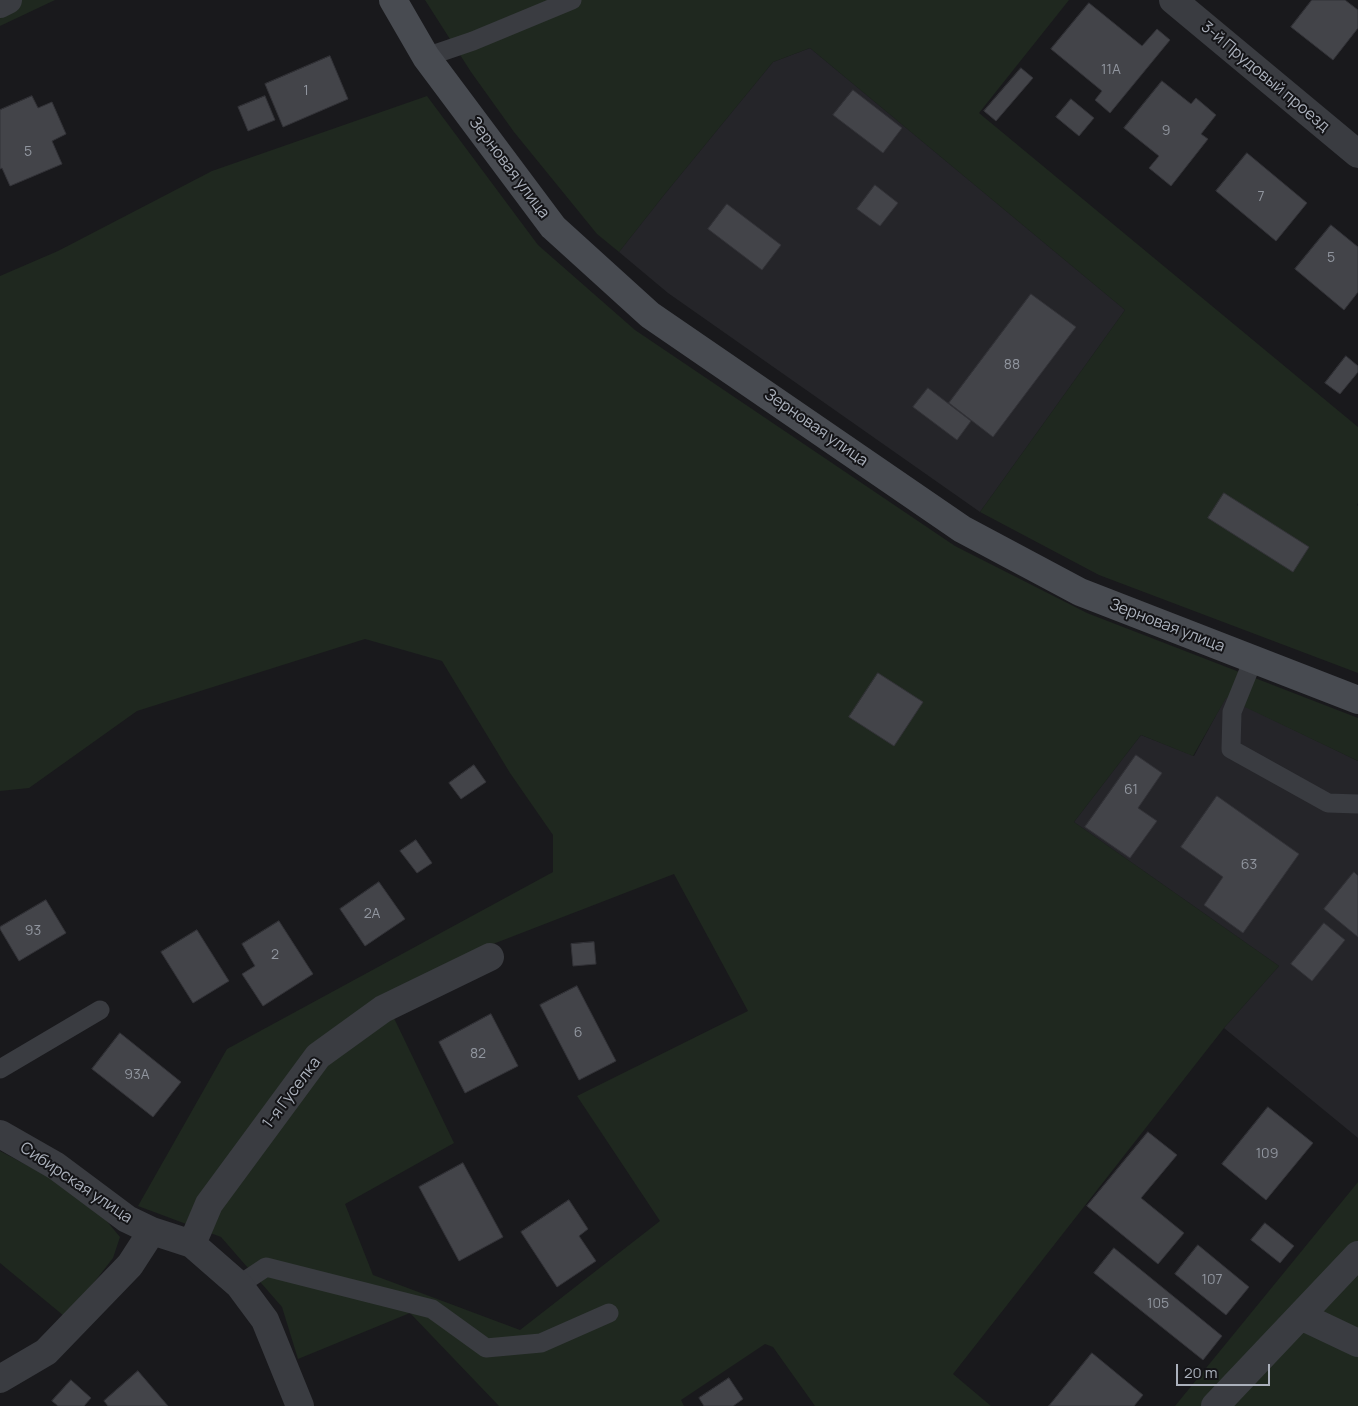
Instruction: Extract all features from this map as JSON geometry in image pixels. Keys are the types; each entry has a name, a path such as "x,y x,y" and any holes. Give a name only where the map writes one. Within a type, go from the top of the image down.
{"street":[{"path":"0,4 8,0"},
{"name":"Зерновая улица","path":"393,0 426,57 553,227 650,315 962,529 1080,592 1358,700"},
{"name":"3-й Прудовый проезд","path":"1173,0 1358,154"},
{"name":"1-я Гуселка","path":"192,1244 209,1204 318,1056 383,1009 490,957"},
{"name":"Сибирская улица","path":"0,1134 56,1166 127,1219 152,1231 192,1244"},
{"path":"0,1379 46,1352 130,1265 152,1231"},
{"path":"192,1244 238,1285 265,1320 300,1406"},
{"path":"1215,1406 1358,1255"},
{"path":"1301,1316 1358,1343"}],"lane":[{"path":"426,57 473,41 572,0"},
{"path":"1253,660 1232,712 1231,749 1328,803 1358,804"},
{"path":"0,1069 100,1010"},
{"path":"238,1285 266,1267 275,1269 432,1309 486,1348 541,1342 609,1313"}],"shaded area":[{"path":"0,0 55,0 0,26"},
{"path":"425,0 1069,0 979,113 1358,427 1358,673 1099,575 980,512 1125,310 810,48 773,62 619,252 597,234 514,132 471,72"},
{"path":"810,48 1125,310 980,512 668,293 619,252 773,62"},
{"path":"427,96 538,245 635,330 955,546 1087,613 1358,718 1358,761 1226,698 1193,756 1141,735 1074,822 1279,966 1224,1028 953,1374 991,1406 815,1406 773,1347 765,1344 681,1400 684,1406 499,1406 410,1313 298,1359 282,1307 221,1237 138,1206 227,1049 553,872 553,835 510,773 442,661 365,639 137,711 29,788 0,791 0,276 58,251 212,171","holes":["674,874 748,1011 577,1096 660,1221 520,1330 373,1275 345,1204 454,1143 393,1016 493,944"]},
{"path":"1226,697 1358,761 1358,1138 1224,1028 1279,966 1074,822 1141,735 1194,756"},
{"path":"0,1151 49,1177 105,1219 120,1237 113,1258 85,1294 64,1316 0,1263"},
{"path":"1358,1182 1358,1406 1175,1406"}],"building":[{"path":"1312,0 1345,0 1358,10 1358,28 1333,60 1291,27"},
{"path":"1089,3 1142,46 1157,29 1170,40 1110,113 1095,100 1102,91 1051,49"},
{"path":"330,56 348,99 283,127 265,84"},
{"path":"1021,68 1033,78 996,121 984,111"},
{"path":"1162,81 1191,104 1196,98 1216,115 1201,134 1208,139 1171,186 1149,168 1159,156 1124,128"},
{"path":"853,90 902,128 883,153 833,115"},
{"path":"32,96 38,108 52,102 66,134 52,141 62,164 10,186 2,168 0,169 0,110"},
{"path":"265,96 275,120 248,131 238,107"},
{"path":"1071,99 1094,118 1079,136 1056,117"},
{"path":"1247,153 1307,203 1276,241 1216,191"},
{"path":"875,185 898,203 880,226 857,209"},
{"path":"727,204 781,245 762,270 708,229"},
{"path":"1331,225 1358,247 1358,292 1344,310 1295,269"},
{"path":"1031,294 1076,327 993,437 949,403"},
{"path":"1346,356 1358,366 1358,372 1340,394 1325,383"},
{"path":"928,388 971,421 957,440 913,407"},
{"path":"1224,493 1309,547 1293,572 1208,518"},
{"path":"878,673 923,702 894,746 849,717"},
{"path":"1136,755 1162,773 1138,808 1157,821 1130,858 1085,827"},
{"path":"474,765 486,782 461,799 449,783"},
{"path":"1217,796 1299,854 1243,933 1204,905 1223,877 1181,847"},
{"path":"416,840 432,863 417,873 400,851"},
{"path":"1354,872 1358,876 1358,937 1324,909"},
{"path":"379,882 405,919 365,946 340,909"},
{"path":"46,900 66,933 19,961 0,927"},
{"path":"279,921 313,974 263,1006 242,974 255,966 242,944"},
{"path":"1324,923 1345,940 1312,981 1291,964"},
{"path":"197,930 229,981 193,1003 161,952"},
{"path":"594,942 596,964 573,966 571,944"},
{"path":"577,986 616,1061 579,1080 540,1005"},
{"path":"491,1014 518,1066 465,1093 439,1042"},
{"path":"120,1033 181,1082 153,1117 92,1069"},
{"path":"1268,1107 1313,1143 1266,1200 1222,1164"},
{"path":"1148,1132 1177,1155 1141,1198 1184,1233 1158,1264 1087,1206"},
{"path":"463,1163 503,1237 459,1261 419,1187"},
{"path":"569,1200 588,1229 579,1236 596,1261 557,1287 521,1232"},
{"path":"1265,1223 1294,1246 1280,1263 1251,1240"},
{"path":"1198,1245 1249,1287 1226,1315 1175,1274"},
{"path":"1114,1248 1222,1336 1203,1360 1094,1273"},
{"path":"1092,1353 1143,1395 1134,1406 1049,1406"},
{"path":"138,1371 168,1406 108,1406 104,1401"},
{"path":"729,1378 743,1399 733,1406 704,1406 699,1398"},
{"path":"71,1380 91,1398 84,1406 58,1406 52,1401"}]}
